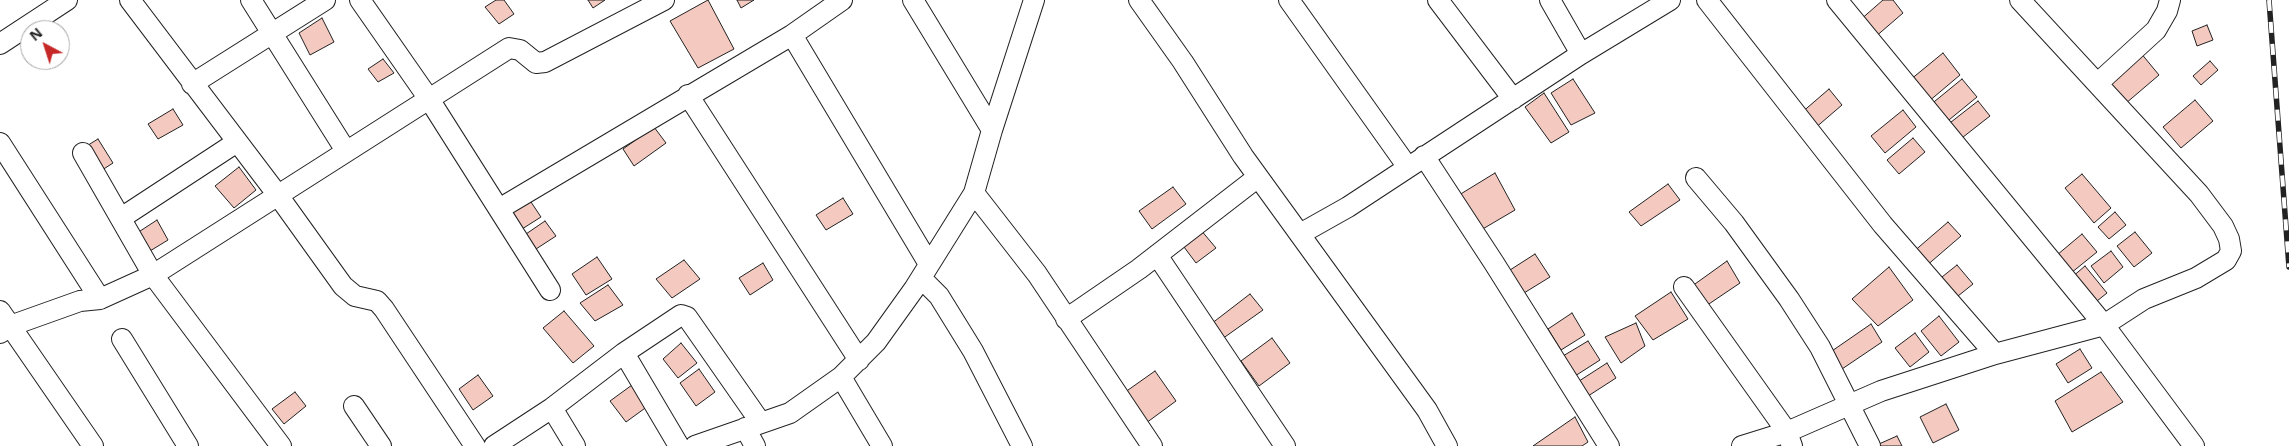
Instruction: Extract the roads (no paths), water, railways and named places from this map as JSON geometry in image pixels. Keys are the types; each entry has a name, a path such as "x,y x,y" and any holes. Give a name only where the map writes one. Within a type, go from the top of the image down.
{"street":[{"path":"0,44 67,0"},
{"path":"130,0 192,84 278,194 343,286 355,296 377,301 384,309 475,446"},
{"path":"251,0 346,151"},
{"path":"192,84 325,0"},
{"path":"360,0 429,99 550,290"},
{"path":"93,446 3,323 80,301 100,299 153,275 509,48 520,50 536,62 544,62 664,0"},
{"path":"499,209 688,95 792,35 842,0"},
{"path":"913,0 992,130"},
{"path":"695,446 790,413 841,377 876,342 925,271 974,192 1034,0"},
{"path":"1139,0 1258,176 1427,410 1447,446"},
{"path":"1289,0 1494,263 1608,446"},
{"path":"1438,0 1513,99"},
{"path":"1550,0 1581,54"},
{"path":"1300,234 1348,207 1415,161 1447,143 1581,54 1670,0"},
{"path":"1707,0 1883,225 1995,354"},
{"path":"1837,0 2104,325 2194,446"},
{"path":"1742,446 1790,439 1880,391 1995,354 2070,336 2104,325 2144,299 2196,278 2226,260 2231,251 2229,239 2223,226 2199,194 2020,0"},
{"path":"2098,83 2156,30 2167,11 2170,0"},
{"path":"792,35 939,296 973,351 1022,446"},
{"path":"688,95 859,360"},
{"path":"121,218 237,142"},
{"path":"0,143 100,299"},
{"path":"83,153 153,275 281,446"},
{"path":"1066,319 1157,255 1258,176"},
{"path":"1696,178 1734,224 1789,299 1820,347 1870,446"},
{"path":"974,192 1037,274 1152,446"},
{"path":"1157,255 1285,446"},
{"path":"1684,287 1790,439"},
{"path":"494,446 552,408 624,353 679,316 686,315 752,426 755,446"},
{"path":"122,339 188,446"},
{"path":"624,353 679,446"},
{"path":"841,377 882,446"},
{"path":"354,406 381,446"},
{"path":"552,408 575,446"}],"railway":[{"path":"2269,0 2289,267"}]}
